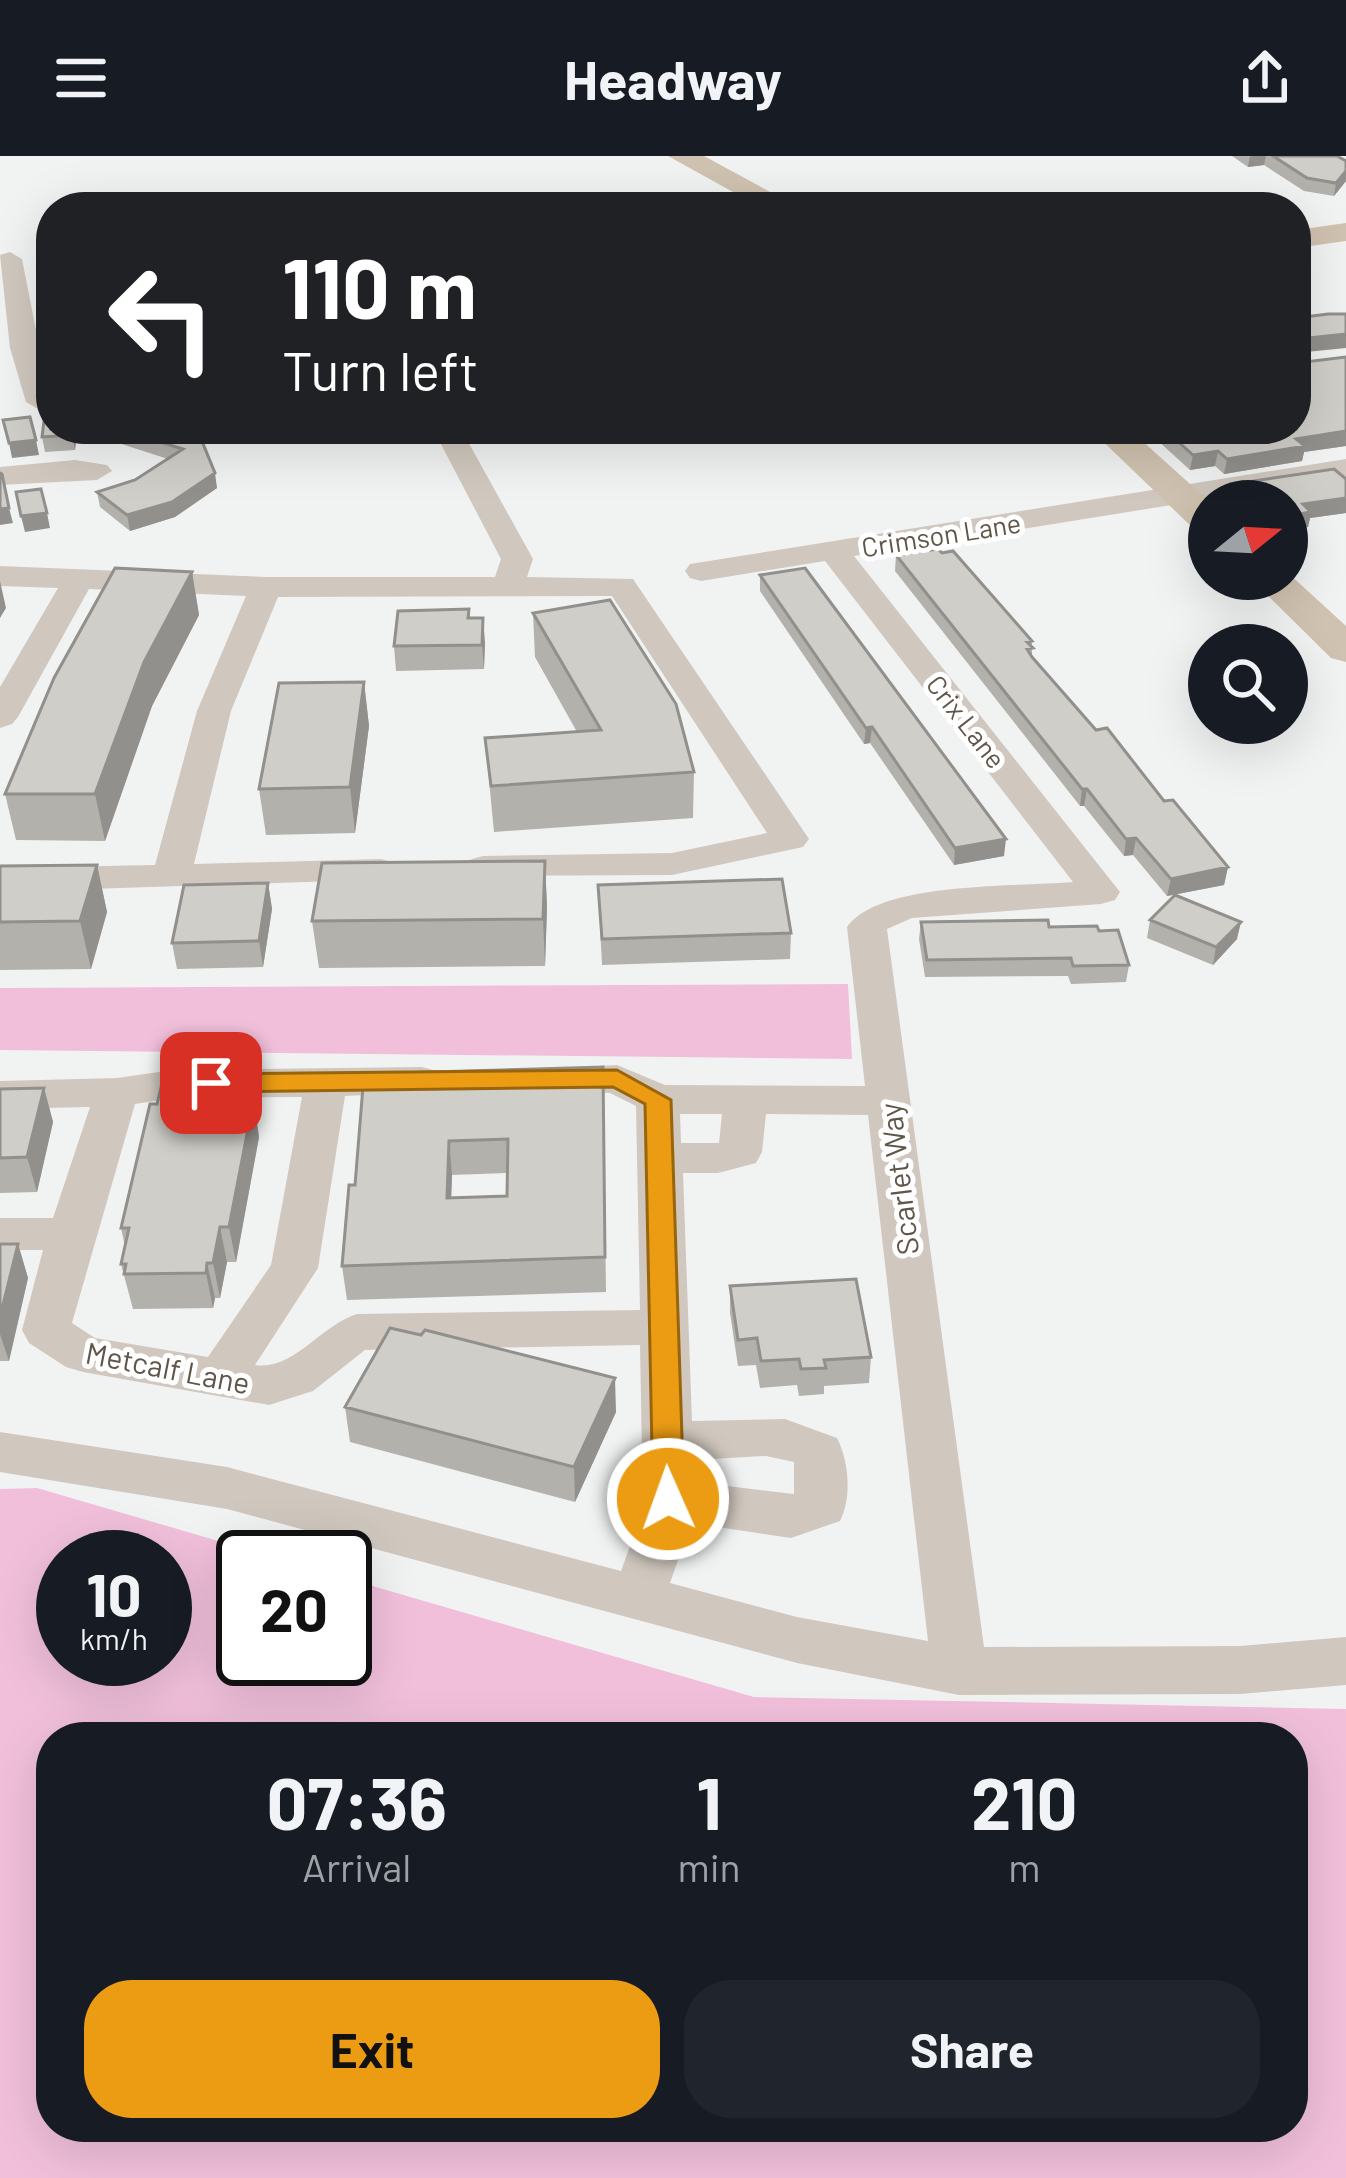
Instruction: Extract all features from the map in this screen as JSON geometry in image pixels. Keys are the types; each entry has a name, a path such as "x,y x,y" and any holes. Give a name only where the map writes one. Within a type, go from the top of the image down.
{"main road":[{"path":"682,156 753,192"},
{"path":"1311,237 1346,232"},
{"path":"1124,444 1188,503"},
{"path":"1294,600 1346,649"}],"street":[{"path":"10,260 36,398"},
{"path":"455,444 518,559 508,584"},
{"name":"Crimson Lane","path":"1302,480 1346,468"},
{"path":"0,476 97,471"},
{"name":"Crimson Lane","path":"701,571 832,550 1188,510"},
{"name":"Crix Lane","path":"832,550 1101,892"},
{"path":"0,576 266,587 622,586 790,839 672,864 0,880"},
{"path":"0,717 79,579"},
{"path":"172,875 214,710 266,587"},
{"name":"Scarlet Way","path":"958,1670 867,928 877,917 908,907 1101,892"},
{"path":"505,1080 617,1079 658,1100 889,1100"},
{"path":"0,1095 117,1092 173,1084 460,1081"},
{"path":"220,1378 294,1268 326,1082"},
{"path":"0,1234 71,1234 117,1092"},
{"path":"638,1598 668,1499 658,1100"},
{"path":"660,1158 718,1158 740,1152 745,1101"},
{"name":"Metcalf Lane","path":"71,1234 46,1330 83,1354 268,1386 291,1384 312,1370 340,1340 357,1332 663,1327"},
{"path":"667,1442 805,1442 819,1451 821,1506 791,1517 668,1499"},
{"path":"0,1452 226,1488 797,1640 958,1670 1240,1670 1346,1661"}],"shaded area":[{"path":"848,984 852,1059 0,1050 0,988"},
{"path":"37,1488 181,1530 36,1530 36,1686 192,1686 192,1533 216,1540 216,1686 372,1686 372,1586 754,1697 1346,1709 1346,2178 0,2178 0,1489"}],"building":[{"path":"1273,156 1337,156 1346,161 1346,171 1336,183 1307,178"},
{"path":"1346,314 1346,334 1311,338 1311,316"},
{"path":"1346,357 1346,431 1311,437 1311,361"},
{"path":"30,417 36,440 9,443 3,420"},
{"path":"167,444 203,444 215,473 172,502 127,515 97,492 135,480 183,449"},
{"path":"1181,444 1305,446 1227,459 1218,451 1193,455"},
{"path":"1334,469 1346,479 1346,498 1308,503 1308,480 1261,480"},
{"path":"2,474 9,508 0,509"},
{"path":"41,489 47,513 21,516 16,492"},
{"path":"953,551 1032,641 1027,642 1033,648 1027,649 1032,657 1096,730 1107,728 1164,801 1173,800 1228,867 1171,879 1136,838 1126,839 896,555"},
{"path":"115,568 192,572 144,662 95,794 5,794 54,678"},
{"path":"805,568 1006,839 955,848 760,575"},
{"path":"610,600 676,704 694,772 491,786 485,738 601,730 533,613"},
{"path":"469,609 468,618 483,618 482,645 394,646 398,611"},
{"path":"364,682 350,787 259,789 279,683"},
{"path":"545,861 543,919 312,921 322,863"},
{"path":"97,865 80,921 0,922 0,866"},
{"path":"782,879 791,933 602,939 598,885"},
{"path":"268,883 259,941 172,943 184,885"},
{"path":"1175,895 1241,922 1216,947 1150,920"},
{"path":"1048,920 1049,927 1118,930 1129,965 1073,966 1071,958 927,960 921,922"},
{"path":"603,1067 605,1257 342,1266 349,1185 355,1185 364,1074","holes":["508,1139 507,1196 447,1198 449,1141"]},
{"path":"172,1068 245,1068 244,1074 249,1074 243,1103 253,1103 229,1227 220,1227 213,1263 207,1263 206,1273 124,1274 126,1264 121,1264 129,1228 121,1228 150,1104 157,1104 164,1075 170,1075"},
{"path":"44,1088 27,1157 0,1158 0,1089"},
{"path":"0,1244 18,1244 0,1317"},
{"path":"856,1279 871,1357 824,1360 826,1368 801,1369 799,1359 761,1361 757,1338 738,1340 730,1286"},
{"path":"390,1328 421,1335 425,1330 615,1378 574,1467 345,1407"}],"route":[{"path":"211,1083 617,1079 631,1082 658,1100 668,1499"}]}
